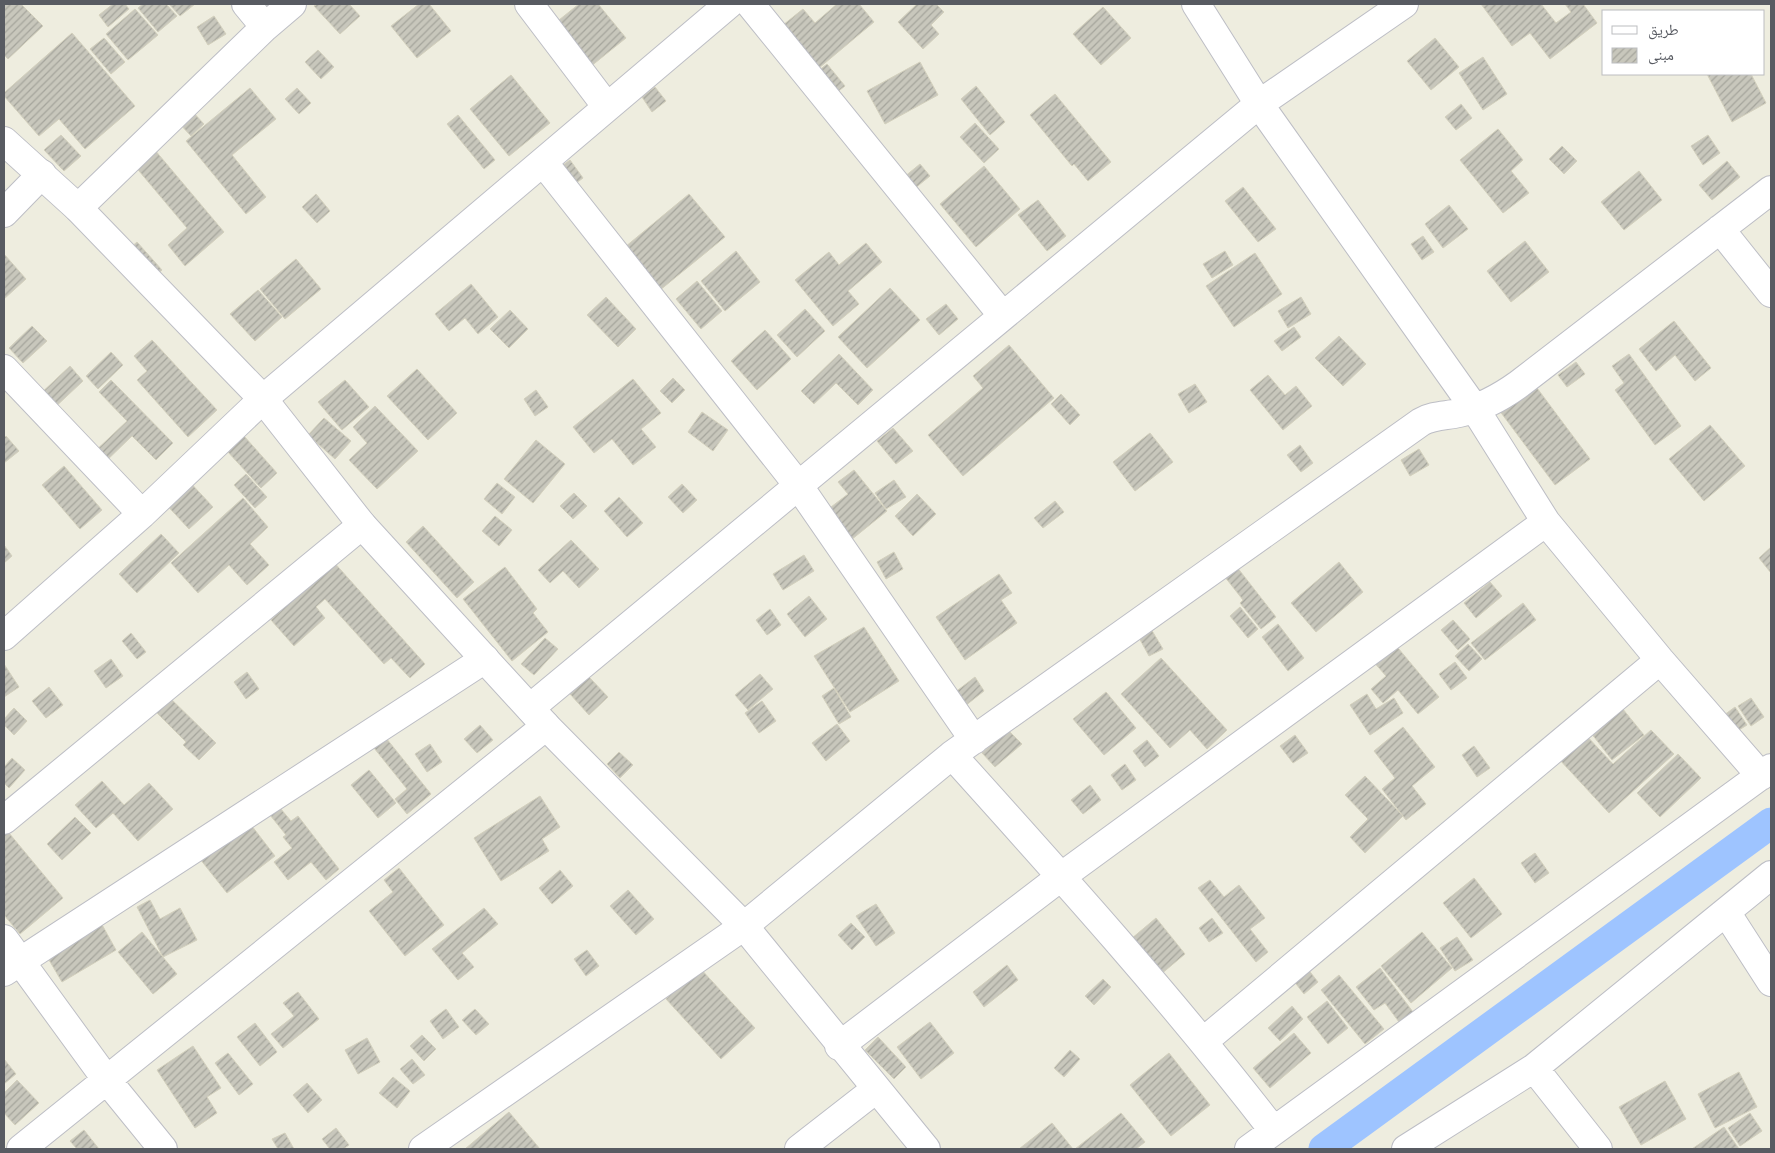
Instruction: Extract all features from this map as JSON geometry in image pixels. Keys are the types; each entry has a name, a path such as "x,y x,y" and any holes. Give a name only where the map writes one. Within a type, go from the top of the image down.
{"street":[{"path":"246,4 265,26"},
{"path":"78,208 265,26 292,4"},
{"path":"529,4 607,107"},
{"path":"4,636 142,514 263,399 729,4"},
{"path":"750,4 1003,316"},
{"path":"1196,4 1259,104 1475,409 1546,522 1660,660 1766,772 1249,1149"},
{"path":"21,1149 538,717 798,485 1259,104 1404,4"},
{"path":"4,141 78,208 263,399 362,525 538,717 744,926 839,1046 926,1149"},
{"path":"543,162 798,485 963,747 1062,876 1204,1041 1273,1130"},
{"path":"4,213 42,174"},
{"path":"423,1149 744,926 963,747 1421,422 1436,416 1475,409 1502,396 1771,190"},
{"path":"1720,229 1771,293"},
{"path":"4,369 142,514"},
{"path":"839,1046 1062,876 1546,522"},
{"path":"4,820 362,525"},
{"path":"12,966 485,659"},
{"path":"1204,1041 1660,660"},
{"path":"1406,1149 1534,1068 1771,875"},
{"path":"1726,912 1771,982"},
{"path":"4,938 12,966 163,1149"},
{"path":"1534,1068 1598,1149"},
{"path":"799,1149 876,1089"}],"building":[{"path":"4,4 21,4 43,26 8,59 4,55"},
{"path":"113,4 125,4 129,9 108,27 99,15"},
{"path":"143,4 166,4 177,16 158,32 138,8"},
{"path":"169,4 195,4 180,16"},
{"path":"317,4 349,4 360,16 340,34 314,6"},
{"path":"419,4 429,4 451,31 417,58 391,26"},
{"path":"579,4 598,4 626,38 585,71 549,28"},
{"path":"837,4 859,4 874,22 819,68 783,25 803,9 815,23"},
{"path":"917,4 936,4 944,12 931,25 939,34 923,49 898,22"},
{"path":"1481,4 1541,4 1556,23 1571,12 1565,4 1583,4 1597,23 1550,59 1530,33 1512,46"},
{"path":"1103,7 1131,38 1101,65 1073,34"},
{"path":"135,9 158,35 128,60 106,34"},
{"path":"214,16 226,34 208,45 197,27"},
{"path":"72,33 135,106 85,149 59,119 39,136 4,96 4,93"},
{"path":"104,38 125,62 111,74 90,49"},
{"path":"1435,38 1459,67 1431,90 1407,61"},
{"path":"318,50 334,67 321,79 305,62"},
{"path":"1483,57 1507,94 1483,110 1459,73"},
{"path":"920,62 938,95 885,124 867,91"},
{"path":"827,64 845,86 831,97 813,75"},
{"path":"511,75 550,123 509,156 470,109"},
{"path":"1708,75 1752,75 1766,103 1732,122"},
{"path":"976,86 1005,122 990,135 961,99"},
{"path":"655,87 666,101 652,112 642,97"},
{"path":"250,88 276,119 232,155 266,197 246,214 186,141"},
{"path":"297,88 311,103 299,114 285,99"},
{"path":"1055,94 1111,162 1088,181 1074,164 1072,166 1030,115"},
{"path":"1461,104 1472,118 1456,130 1445,117"},
{"path":"191,110 204,124 191,136 178,122"},
{"path":"458,115 495,160 484,169 447,124"},
{"path":"975,123 999,149 984,163 960,137"},
{"path":"1498,129 1523,160 1511,171 1529,193 1503,213 1460,160"},
{"path":"61,135 81,156 64,171 44,150"},
{"path":"1708,135 1720,153 1703,165 1691,146"},
{"path":"1562,146 1577,161 1564,174 1549,159"},
{"path":"154,149 224,232 185,266 168,245 187,228 134,165"},
{"path":"570,160 583,178 568,189 555,171"},
{"path":"1727,161 1740,177 1712,200 1699,185"},
{"path":"920,164 930,176 908,194 898,182"},
{"path":"984,166 1020,209 976,247 940,204"},
{"path":"1639,171 1662,200 1624,230 1601,202"},
{"path":"1243,187 1276,229 1258,242 1225,201"},
{"path":"316,194 330,211 317,223 302,207"},
{"path":"689,194 725,237 654,295 619,252"},
{"path":"1038,200 1066,236 1047,251 1018,215"},
{"path":"1449,205 1468,229 1443,248 1425,224"},
{"path":"1423,236 1434,252 1422,260 1411,244"},
{"path":"1525,241 1549,272 1511,302 1487,271"},
{"path":"137,242 162,270 147,283 122,255"},
{"path":"866,243 882,262 848,291 859,304 833,326 795,280 829,252 839,265"},
{"path":"736,251 760,282 725,311 701,281"},
{"path":"1225,251 1233,265 1212,278 1203,264"},
{"path":"1255,253 1282,294 1234,327 1206,286"},
{"path":"4,254 26,279 4,299"},
{"path":"296,259 321,289 285,319 260,289"},
{"path":"697,281 722,311 701,329 676,299"},
{"path":"471,284 498,317 478,334 465,318 449,331 435,314"},
{"path":"890,288 920,320 867,368 838,337"},
{"path":"258,290 282,317 255,341 230,314"},
{"path":"606,297 636,329 618,347 587,315"},
{"path":"1301,297 1311,314 1288,328 1278,311"},
{"path":"946,304 958,319 939,335 926,319"},
{"path":"805,309 825,331 797,357 777,335"},
{"path":"510,310 528,329 509,348 490,329"},
{"path":"1674,321 1711,368 1695,381 1675,355 1656,371 1639,349"},
{"path":"32,326 47,341 23,363 9,348"},
{"path":"1294,327 1301,337 1282,351 1274,341"},
{"path":"765,330 791,359 757,390 731,361"},
{"path":"1339,336 1366,364 1343,386 1315,358"},
{"path":"152,340 217,410 188,437 137,380 147,371 134,356"},
{"path":"1009,345 1054,398 963,476 928,435 983,388 973,376"},
{"path":"111,352 123,365 98,389 86,376"},
{"path":"839,354 873,390 858,405 836,383 814,404 801,391"},
{"path":"1629,354 1681,426 1655,445 1615,390 1624,383 1612,366"},
{"path":"1576,362 1585,374 1567,387 1558,375"},
{"path":"70,366 83,381 51,411 37,397"},
{"path":"417,369 457,413 428,440 387,396"},
{"path":"1268,375 1285,395 1296,386 1312,406 1283,430 1250,390"},
{"path":"673,378 685,390 672,403 660,391"},
{"path":"633,379 661,413 641,429 656,447 633,465 612,439 594,453 573,427"},
{"path":"111,380 173,443 156,460 132,436 101,466 91,455 127,421 99,392"},
{"path":"345,380 369,407 342,430 318,402"},
{"path":"1195,384 1207,402 1189,413 1178,394"},
{"path":"1534,384 1590,459 1555,485 1499,410"},
{"path":"536,390 548,407 535,416 524,399"},
{"path":"1061,394 1080,415 1070,425 1051,404"},
{"path":"375,406 418,451 377,489 349,460 367,443 353,427"},
{"path":"702,412 728,430 713,451 688,432"},
{"path":"324,418 351,441 335,459 308,435"},
{"path":"1710,425 1745,466 1704,501 1669,459"},
{"path":"893,428 913,451 896,464 877,441"},
{"path":"1150,433 1173,462 1135,491 1113,462"},
{"path":"6,436 19,451 4,463 4,438"},
{"path":"244,436 277,473 261,488 227,451"},
{"path":"536,440 565,464 533,503 504,479"},
{"path":"1300,445 1313,463 1301,472 1287,455"},
{"path":"1419,449 1429,465 1410,476 1401,460"},
{"path":"64,466 102,510 80,529 42,485"},
{"path":"854,470 887,511 851,540 863,554 854,562 818,517 848,494 838,482"},
{"path":"246,474 267,497 255,508 234,485"},
{"path":"186,478 213,507 189,529 162,500"},
{"path":"894,480 906,497 886,509 875,493"},
{"path":"497,483 515,497 502,514 484,499"},
{"path":"682,484 697,500 683,513 668,497"},
{"path":"574,493 587,506 573,519 560,506"},
{"path":"917,494 936,514 913,536 895,516"},
{"path":"619,497 643,523 627,537 604,511"},
{"path":"243,498 268,527 250,544 269,565 247,585 229,565 198,593 171,563"},
{"path":"1055,501 1064,512 1043,528 1034,518"},
{"path":"495,516 512,530 499,546 482,531"},
{"path":"423,526 474,582 457,598 406,542"},
{"path":"161,534 179,553 137,593 119,574"},
{"path":"571,540 599,569 579,588 563,571 550,583 538,570"},
{"path":"4,545 12,556 4,563"},
{"path":"1771,547 1771,573 1759,558"},
{"path":"894,552 903,569 886,579 877,562"},
{"path":"804,555 814,571 783,590 773,574"},
{"path":"331,559 425,664 410,678 391,658 384,664 325,599 316,607 325,618 294,646 271,620 288,604 285,600"},
{"path":"1233,562 1276,617 1261,629 1240,603 1243,600 1221,572"},
{"path":"1339,562 1363,592 1316,632 1291,603"},
{"path":"505,567 537,609 533,613 548,632 512,661 463,599"},
{"path":"999,574 1012,593 1001,600 1017,623 965,660 936,617"},
{"path":"1490,582 1502,596 1476,618 1464,603"},
{"path":"809,596 827,619 805,637 787,614"},
{"path":"1523,603 1536,620 1485,660 1471,643"},
{"path":"1240,607 1258,629 1248,638 1230,616"},
{"path":"770,609 781,625 767,635 756,620"},
{"path":"1453,620 1470,639 1458,650 1441,630"},
{"path":"1278,624 1304,658 1288,671 1262,637"},
{"path":"864,627 899,681 850,712 814,656"},
{"path":"1151,629 1163,649 1149,656 1138,636"},
{"path":"131,633 146,652 137,659 122,641"},
{"path":"545,638 558,649 534,675 521,664"},
{"path":"1393,642 1439,697 1418,714 1398,690 1383,703 1371,689 1386,676 1372,660"},
{"path":"1468,644 1482,659 1469,671 1455,656"},
{"path":"1161,658 1227,730 1207,749 1190,730 1170,748 1121,694"},
{"path":"111,659 123,676 106,688 94,671"},
{"path":"1455,662 1467,678 1451,690 1439,674"},
{"path":"4,664 19,687 4,697"},
{"path":"247,672 259,689 246,699 234,682"},
{"path":"760,674 773,689 748,710 735,695"},
{"path":"589,677 608,697 589,715 570,694"},
{"path":"975,677 984,691 960,710 950,696"},
{"path":"49,687 63,705 46,718 32,701"},
{"path":"834,688 851,717 839,724 822,696"},
{"path":"1106,692 1136,728 1104,755 1073,719"},
{"path":"166,694 216,743 199,760 183,745 186,742 152,708"},
{"path":"1367,694 1376,709 1394,698 1403,713 1370,735 1350,705"},
{"path":"1751,698 1764,717 1751,726 1738,706"},
{"path":"762,701 776,721 759,733 745,713"},
{"path":"1735,707 1747,725 1731,735 1720,718"},
{"path":"14,708 27,721 14,735 4,725 4,719"},
{"path":"1622,708 1644,735 1612,760 1591,733"},
{"path":"837,724 850,741 826,761 812,743"},
{"path":"480,725 493,740 477,753 464,739"},
{"path":"1403,727 1435,767 1412,786 1426,804 1406,820 1382,789 1395,778 1374,751"},
{"path":"1008,730 1022,744 995,767 982,753"},
{"path":"1651,730 1674,754 1609,813 1558,758 1584,733 1613,764"},
{"path":"382,733 431,794 407,814 395,799 407,789 370,743"},
{"path":"1295,735 1308,753 1293,763 1280,746"},
{"path":"1147,740 1159,756 1145,767 1133,751"},
{"path":"430,744 442,762 427,772 415,754"},
{"path":"1474,746 1490,768 1477,777 1462,755"},
{"path":"619,752 633,765 620,778 607,764"},
{"path":"1678,754 1701,778 1660,817 1637,793"},
{"path":"12,758 25,770 9,788 4,783 4,767"},
{"path":"1125,764 1136,780 1122,790 1111,775"},
{"path":"369,770 396,803 378,818 351,785"},
{"path":"1365,776 1403,816 1365,853 1350,837 1368,819 1345,795"},
{"path":"102,781 124,805 149,783 173,809 138,841 113,813 96,828 75,805"},
{"path":"1090,785 1101,800 1083,814 1071,800"},
{"path":"540,796 560,827 542,839 549,851 501,881 474,838"},
{"path":"275,802 291,821 298,816 339,869 326,880 311,862 288,880 274,862 292,848 283,837 286,835 266,810"},
{"path":"75,817 91,833 62,860 47,844"},
{"path":"248,821 275,856 227,893 200,859"},
{"path":"4,827 63,898 20,934 4,915"},
{"path":"1535,853 1549,873 1535,883 1521,863"},
{"path":"399,868 444,925 405,956 369,911 393,892 384,880"},
{"path":"560,870 573,886 552,904 539,888"},
{"path":"1474,878 1502,914 1471,938 1443,903"},
{"path":"1210,880 1224,897 1239,885 1265,918 1250,929 1268,952 1256,962 1198,888"},
{"path":"628,890 654,919 636,935 610,906"},
{"path":"150,900 160,919 180,908 197,940 163,957 137,907"},
{"path":"876,904 895,933 876,946 856,916"},
{"path":"484,908 498,924 462,953 474,967 458,980 432,949"},
{"path":"95,912 116,950 62,982 39,943"},
{"path":"1156,918 1185,954 1160,975 1131,939"},
{"path":"1212,918 1223,933 1209,942 1199,928"},
{"path":"851,923 865,937 852,950 838,935"},
{"path":"142,932 177,974 153,994 118,952"},
{"path":"1422,932 1452,968 1411,1003 1381,966"},
{"path":"1457,937 1473,960 1455,971 1440,948"},
{"path":"587,950 599,966 586,976 574,959"},
{"path":"1007,965 1018,980 984,1007 973,992"},
{"path":"699,967 755,1028 721,1059 666,999"},
{"path":"1307,968 1318,982 1304,994 1293,980"},
{"path":"1380,968 1413,1012 1399,1022 1385,1003 1374,1010 1356,987"},
{"path":"1339,975 1384,1029 1365,1044 1321,990"},
{"path":"1103,979 1111,987 1094,1005 1085,996"},
{"path":"298,992 319,1019 283,1048 271,1034 294,1016 283,1003"},
{"path":"1327,1001 1348,1028 1328,1044 1307,1017"},
{"path":"1292,1006 1303,1019 1280,1041 1268,1028"},
{"path":"446,1009 459,1027 443,1039 430,1021"},
{"path":"475,1009 489,1024 476,1035 462,1020"},
{"path":"930,1022 954,1053 921,1079 897,1047"},
{"path":"255,1023 277,1052 260,1066 237,1037"},
{"path":"1294,1033 1311,1053 1270,1088 1253,1068"},
{"path":"422,1035 436,1049 424,1061 410,1046"},
{"path":"878,1037 906,1067 894,1079 865,1050"},
{"path":"367,1038 380,1062 358,1074 345,1050"},
{"path":"193,1046 221,1088 207,1097 217,1113 195,1128 157,1070"},
{"path":"1070,1050 1080,1059 1064,1077 1054,1068"},
{"path":"228,1053 253,1084 239,1095 215,1063"},
{"path":"1169,1053 1210,1105 1171,1136 1130,1085"},
{"path":"4,1059 16,1074 4,1084"},
{"path":"412,1059 425,1075 413,1084 400,1069"},
{"path":"1739,1072 1757,1107 1715,1128 1698,1094"},
{"path":"393,1077 410,1091 397,1108 379,1093"},
{"path":"17,1080 39,1103 15,1125 4,1113 4,1093"},
{"path":"1665,1081 1686,1119 1641,1145 1619,1107"},
{"path":"307,1083 322,1100 308,1113 293,1095"},
{"path":"509,1112 540,1149 465,1149"},
{"path":"1121,1113 1145,1142 1136,1149 1075,1149"},
{"path":"1750,1113 1762,1131 1740,1146 1728,1128"},
{"path":"1052,1123 1073,1149 1019,1149"},
{"path":"1724,1127 1739,1149 1692,1149"},
{"path":"336,1128 349,1145 343,1149 330,1149 322,1139"},
{"path":"84,1130 99,1149 77,1149 70,1141"},
{"path":"285,1133 294,1149 278,1149 272,1139"}],"waterway":[{"path":"1324,1149 1771,823"}]}
